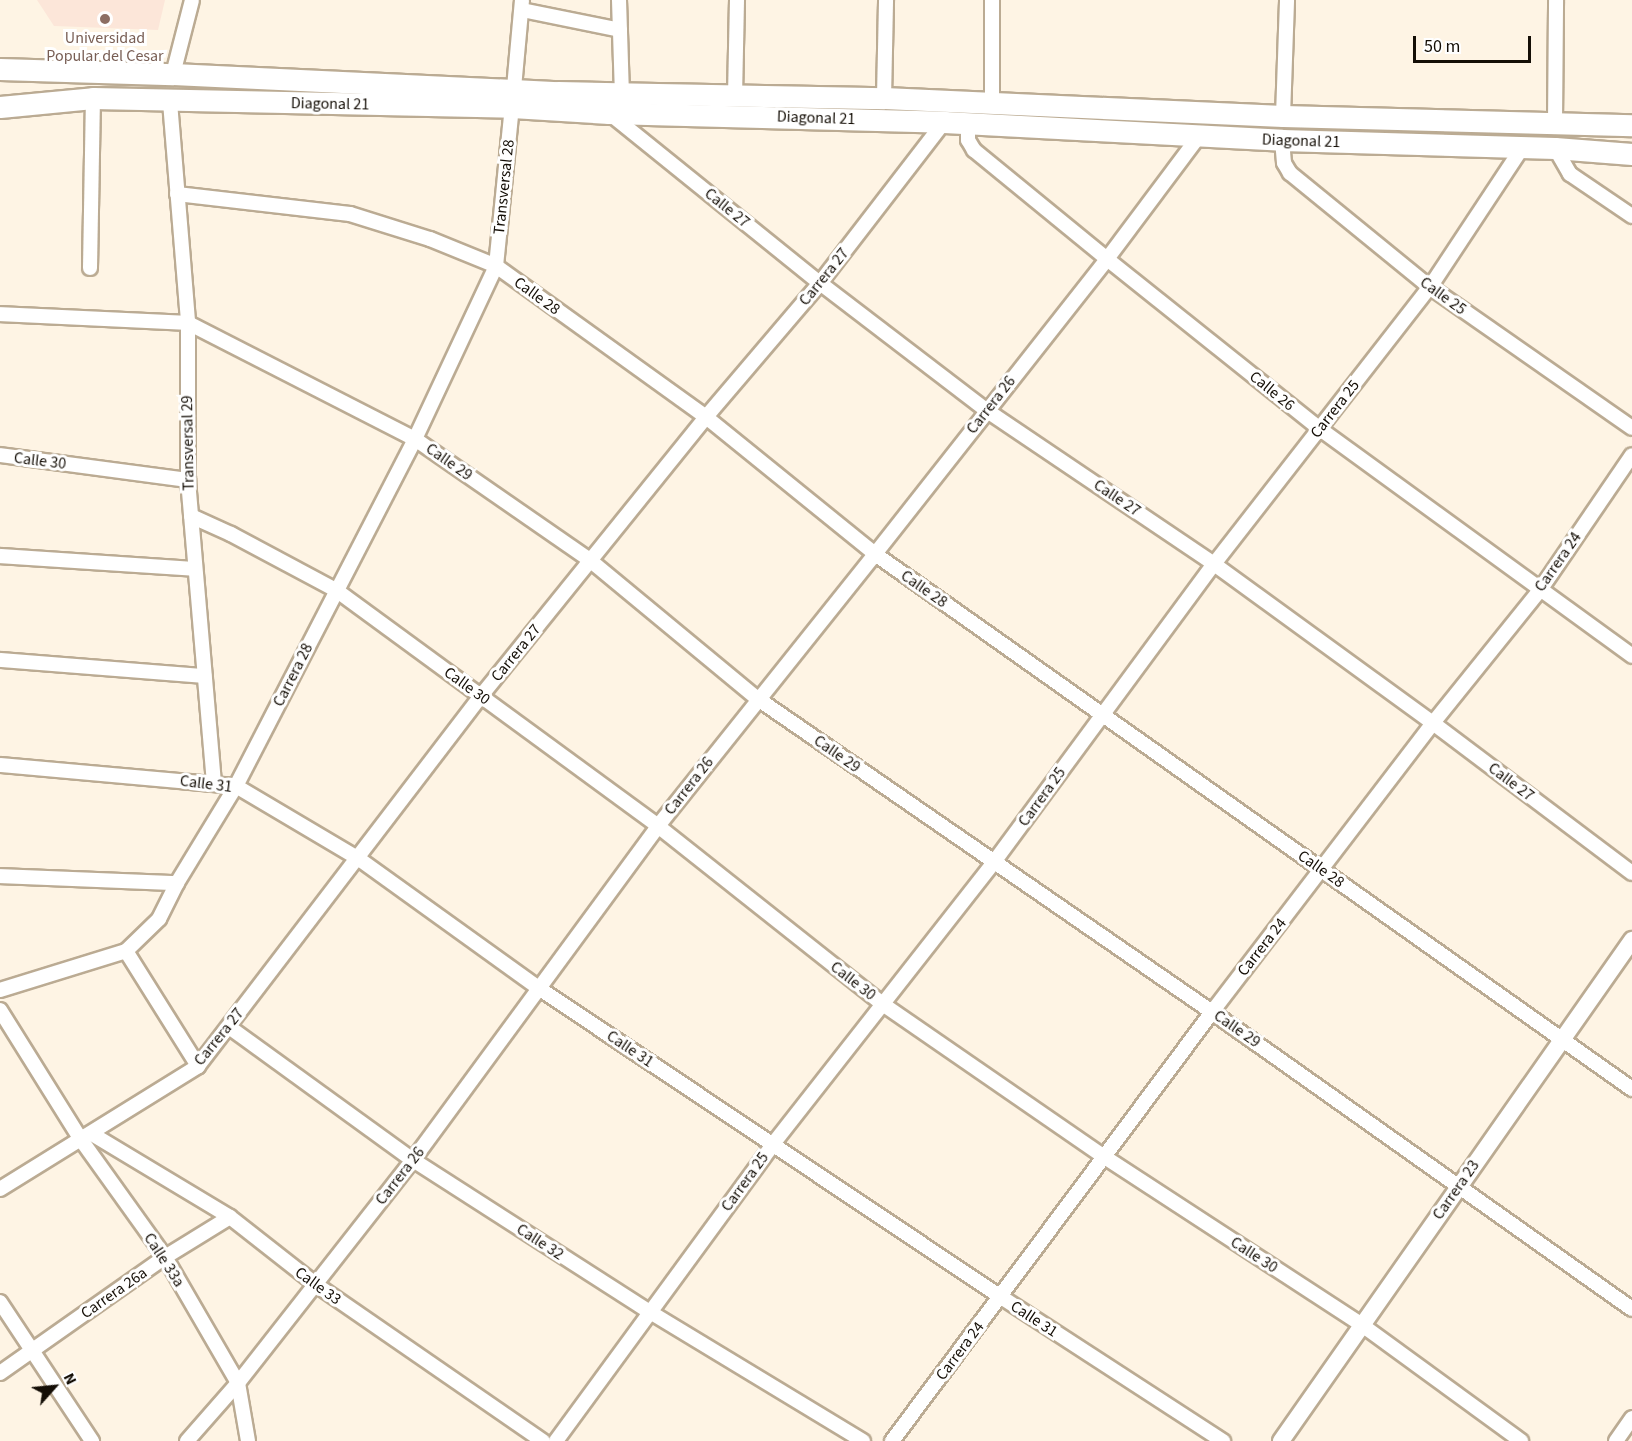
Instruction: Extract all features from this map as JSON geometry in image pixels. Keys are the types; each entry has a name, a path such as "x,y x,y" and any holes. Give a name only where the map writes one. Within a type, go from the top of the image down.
{"highway":[{"name":"Diagonal 21","path":"0,69 173,74 513,98 609,112 944,122 1282,140 1555,148 1632,154"},
{"name":"Diagonal 21","path":"0,107 93,98 171,102 513,98 622,93 884,98 1283,116 1632,125"}],"street":[{"path":"173,74 192,0"},
{"path":"619,0 622,93"},
{"path":"735,96 737,0"},
{"path":"884,98 886,0"},
{"path":"992,0 992,103"},
{"path":"1283,116 1287,0"},
{"path":"1555,122 1556,0"},
{"path":"522,5 620,30"},
{"name":"Transversal 28","path":"496,266 522,5"},
{"path":"90,268 93,98"},
{"name":"Transversal 29","path":"171,102 188,323 188,480 214,784"},
{"name":"Calle 27","path":"609,112 820,284 986,410 1214,564 1433,723 1632,873"},
{"name":"Carrera 27","path":"0,1189 198,1066 359,859 481,696 706,417 820,284 944,122"},
{"name":"Calle 26","path":"968,125 968,140 974,150 1107,259 1320,429 1632,656"},
{"name":"Carrera 26","path":"187,1441 238,1383 413,1160 658,826 1107,259 1199,136"},
{"name":"Calle 25","path":"1282,140 1284,163 1290,173 1430,287 1632,428"},
{"name":"Carrera 25","path":"556,1441 773,1144 994,862 1214,564 1430,287 1522,148"},
{"path":"1555,148 1570,174 1632,216"},
{"name":"Calle 28","path":"177,194 350,214 430,239 496,266 706,417 875,554 1632,1089"},
{"name":"Carrera 28","path":"0,990 126,951 159,919 177,884 236,786 415,439 496,266"},
{"name":"Calle 29","path":"0,314 188,323 415,439 591,561 758,699 1460,1185 1632,1309"},
{"name":"Calle 30","path":"0,455 188,480"},
{"name":"Carrera 24","path":"892,1441 1212,1012 1433,723 1540,590 1632,455"},
{"name":"Calle 30","path":"191,516 231,534 336,591 658,826 884,1005 1103,1156 1362,1325 1521,1441"},
{"path":"0,556 195,569"},
{"path":"0,660 204,676"},
{"name":"Calle 31","path":"0,765 236,786 359,859 540,989 1001,1297 1223,1441"},
{"path":"0,876 177,884"},
{"name":"Carrera 23","path":"1281,1441 1632,940"},
{"path":"126,951 198,1066"},
{"name":"Calle 33","path":"0,1010 87,1137 230,1217 315,1284 543,1441"},
{"name":"Calle 32","path":"229,1027 413,1160 650,1312 863,1441"},
{"name":"Calle 33a","path":"87,1137 165,1257 238,1383"},
{"name":"Carrera 26a","path":"0,1373 165,1257 230,1217"},
{"path":"0,1302 92,1441"},
{"path":"238,1383 248,1441"},
{"path":"1616,1441 1632,1418"}],"shaded area":[{"name":"Universidad Popular del Cesar","path":"37,0 165,0 158,30 54,26"}],"place":[{"name":"Universidad Popular del Cesar","path":"105,19"}]}
